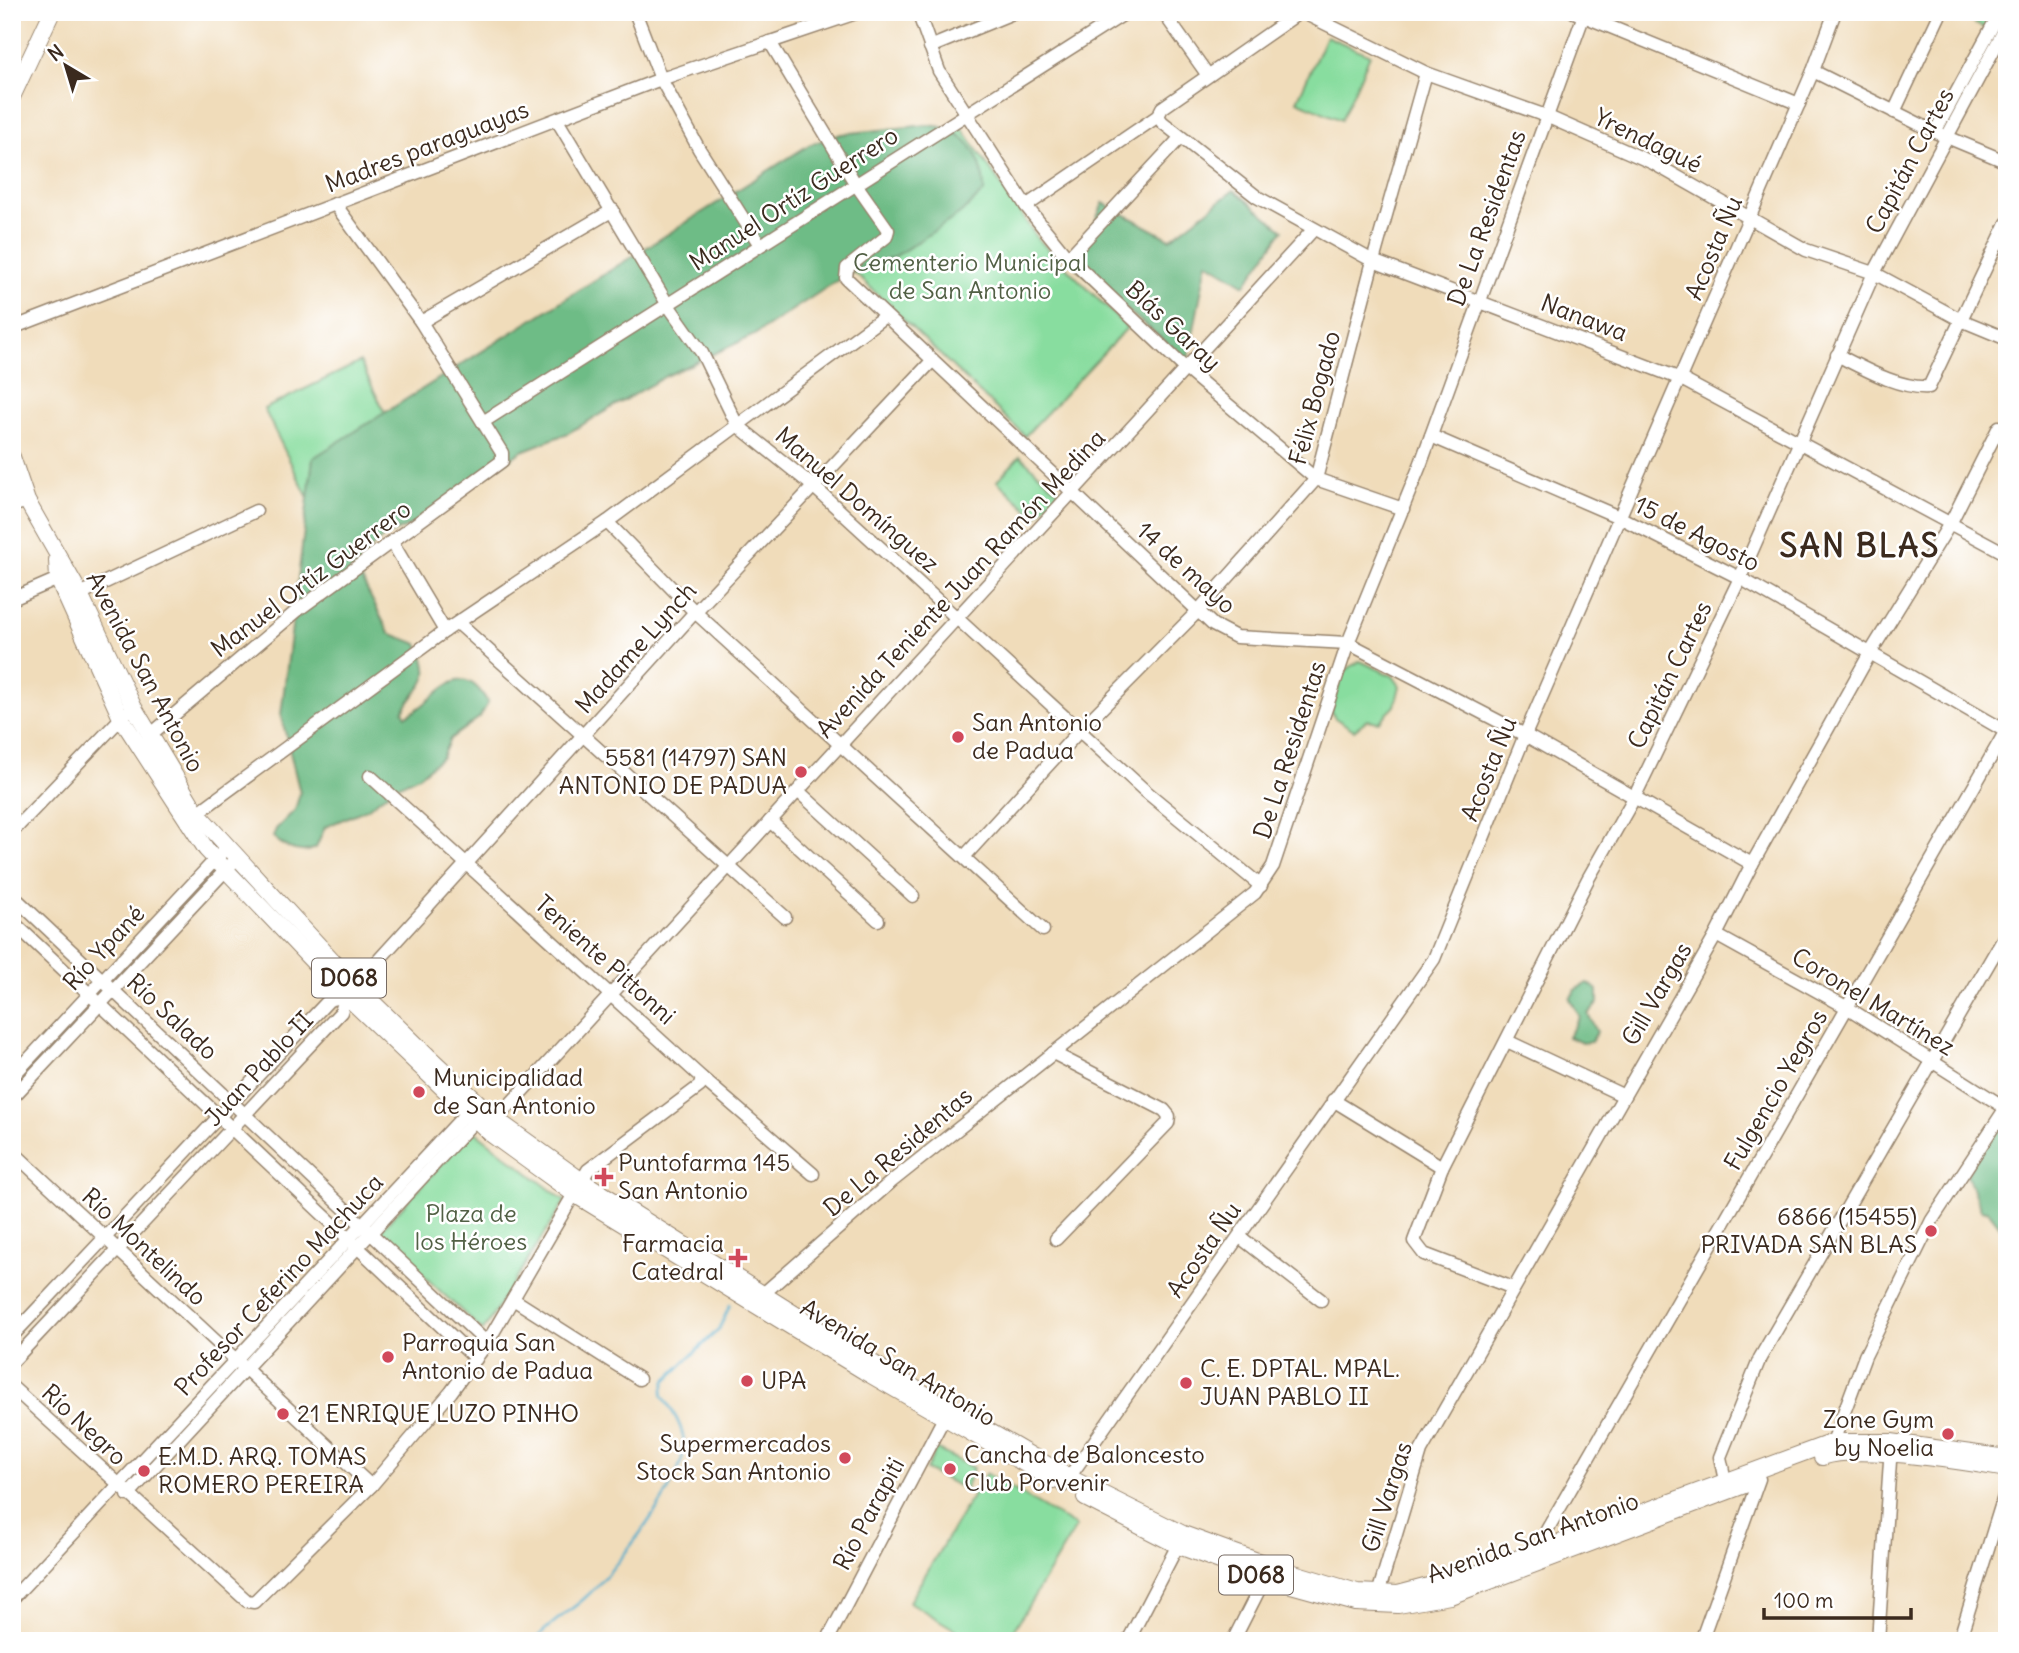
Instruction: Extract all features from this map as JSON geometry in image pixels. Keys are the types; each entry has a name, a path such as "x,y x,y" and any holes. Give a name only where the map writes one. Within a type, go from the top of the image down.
{"main road":[{"path":"12,97 16,81 52,12"},
{"name":"Avenida San Antonio","path":"12,457 20,504 80,594 133,706 191,817"},
{"name":"Avenida San Antonio","path":"57,558 58,579 121,718 191,817 350,990 482,1115 578,1187 760,1299 887,1371 946,1412 1065,1481 1181,1540 1356,1602 1398,1605 1450,1595 1547,1553 1726,1486 1833,1442 2007,1458"},
{"name":"Avenida San Antonio","path":"1726,1486 1759,1479 1833,1453 1891,1448 2007,1469"},
{"name":"Avenida San Antonio","path":"1268,1572 1357,1592 1398,1594 1449,1583 1547,1553"}],"street":[{"path":"635,12 662,79 699,149 760,245"},
{"name":"Madres paraguayas","path":"12,328 662,79 859,12"},
{"name":"Blás Garay","path":"918,12 939,71 965,114 1026,206 1069,257 1188,370 1316,479 1403,509"},
{"path":"930,47 1015,12"},
{"name":"Manuel Ortíz Guerrero","path":"149,736 298,610 502,461 502,453 483,422 1127,12"},
{"path":"1163,12 1207,74"},
{"path":"1026,206 1158,114 1207,74 1301,12"},
{"name":"Yrendagué","path":"1301,12 1426,74 1546,116 1653,163 1806,250 1874,273 1961,320 2007,339"},
{"name":"Acosta Ñu","path":"1065,1481 1434,959 1525,734 1681,379 1813,71 1835,12"},
{"path":"1894,112 1941,12"},
{"name":"Capitán Cartes","path":"1513,1288 1424,1254 1414,1241 1421,1216 1442,1167 1588,879 1634,798 1740,578 1874,273 2000,12"},
{"path":"1581,14 1799,104"},
{"name":"De La Residentas","path":"760,1299 891,1182 1261,886 1273,866 1348,643 1431,436 1581,14"},
{"name":"Capitán Cartes","path":"1941,134 2007,25"},
{"path":"771,42 855,183"},
{"path":"1813,71 1894,112 2007,162"},
{"name":"Félix Bogado","path":"964,857 1081,729 1198,611 1316,479 1373,261 1426,74"},
{"name":"Nanawa","path":"1158,114 1180,138 1257,197 1373,261 1681,379 2007,554"},
{"path":"557,120 668,305 707,362 737,425"},
{"path":"1069,257 1180,138"},
{"name":"14 de mayo","path":"855,183 888,233 847,268 845,274 932,361 1213,625 1236,638 1348,643 1525,734 1752,864"},
{"path":"334,204 421,322 483,422"},
{"path":"421,322 612,210"},
{"path":"1837,355 1886,377 1928,387 2007,223"},
{"name":"Avenida Teniente Juan Ramón Medina","path":"482,1115 612,995 1314,230"},
{"path":"191,817 445,631 607,522 885,316"},
{"name":"Madame Lynch","path":"350,990 695,612 932,361"},
{"name":"Manuel Domínguez","path":"737,425 813,486 958,616 1143,789 1261,886"},
{"name":"Gill Vargas","path":"1378,1594 1421,1451 1622,1094 1716,935 1752,864 1870,655 1951,522 1999,427"},
{"name":"15 de Agosto","path":"1431,436 1621,518 1740,578 2006,731"},
{"path":"80,594 256,511"},
{"path":"607,522 695,612 1043,930"},
{"path":"392,542 445,631"},
{"path":"12,599 58,579"},
{"path":"458,623 785,918"},
{"path":"12,832 133,706"},
{"name":"Fulgencio Yegros","path":"1547,1553 1546,1530 2006,731"},
{"name":"Teniente Pittonni","path":"370,776 702,1078 813,1174"},
{"path":"798,791 913,895"},
{"path":"771,821 878,920"},
{"name":"Río Ypané","path":"12,1077 103,980 226,858"},
{"name":"Río Ypané","path":"12,1098 101,1004 226,858"},
{"name":"Río Salado","path":"12,895 487,1343"},
{"name":"Río Salado","path":"12,921 476,1359"},
{"path":"1726,1486 1720,1457 1760,1358 2007,932"},
{"name":"Coronel Martínez","path":"1716,935 1848,1008 2006,1107"},
{"name":"Juan Pablo II","path":"12,1336 222,1117 329,1000 350,990"},
{"name":"Juan Pablo II","path":"12,1363 341,1012 350,990"},
{"path":"1507,1041 1622,1094"},
{"path":"1053,1053 1164,1110 1169,1116 1168,1123 1056,1239"},
{"path":"371,1486 420,1431 487,1343 588,1170 700,1086 702,1078"},
{"path":"1333,1100 1442,1167"},
{"path":"1833,1442 1865,1356 1926,1232 2006,1107"},
{"name":"Profesor Ceferino Machuca","path":"12,1599 118,1486 240,1365 367,1230 482,1115"},
{"name":"Río Montelindo","path":"12,1151 371,1486"},
{"path":"1240,1237 1321,1300"},
{"path":"404,1290 419,1279"},
{"path":"513,1298 639,1380"},
{"name":"Profesor Ceferino Machuca","path":"128,1495 240,1365"},
{"name":"Río Negro","path":"12,1387 247,1601 254,1602 371,1486"},
{"name":"Río Parapiti","path":"827,1641 946,1412"},
{"path":"1878,1641 1891,1448"},
{"path":"1701,1641 1759,1479"},
{"path":"1959,1641 2007,1487"},
{"path":"1128,1641 1181,1540"},
{"path":"1233,1641 1268,1572"}],"green space":[{"path":"1951,12 1994,12 1986,29"},
{"path":"1326,36 1370,55 1341,120 1297,101"},
{"path":"927,125 952,131 962,137 976,155 984,192 960,214 894,257 864,267 835,282 754,335 666,376 568,433 522,451 414,524 385,536 372,547 361,578 389,633 418,644 426,666 424,681 403,711 406,716 448,685 458,681 468,681 478,688 488,703 480,717 450,739 442,757 419,776 395,787 367,809 325,827 316,848 293,850 273,837 276,829 295,810 300,793 281,715 313,458 809,145 841,134"},
{"name":"Cementerio Municipal de San Antonio","path":"960,125 1038,239 1127,328 1025,436 855,273 874,186"},
{"path":"1234,190 1283,230 1245,285 1207,262 1188,360 1076,268 1103,203 1170,239"},
{"path":"360,362 417,478 321,524 264,409"},
{"path":"1020,456 1059,492 1036,517 997,481"},
{"path":"1360,661 1393,676 1400,686 1395,706 1379,722 1367,720 1354,730 1335,718 1331,712 1343,672"},
{"path":"1588,983 1598,990 1598,1003 1588,1014 1597,1032 1591,1042 1582,1043 1568,1037 1580,1017 1570,999 1576,989"},
{"path":"2001,1127 2007,1130 2007,1230 2003,1230 1989,1212 1981,1210 1967,1175 1981,1144"},
{"name":"Plaza de los Héroes","path":"473,1130 565,1201 483,1331 378,1233"},
{"name":"Cancha de Baloncesto Club Porvenir","path":"936,1449 973,1468 965,1489 926,1470"},
{"path":"986,1473 1076,1527 1007,1641 974,1641 909,1602"}],"waterway":[{"path":"534,1641 599,1583 631,1546 662,1501 682,1460 684,1443 679,1423 662,1394 665,1381 719,1329 730,1305"}],"place":[{"name":"San Antonio de Padua","path":"958,737"},
{"name":"5581 (14797) SAN ANTONIO DE PADUA","path":"801,772"},
{"name":"Municipalidad de San Antonio","path":"419,1092"},
{"name":"Puntofarma 145 San Antonio","path":"604,1177"},
{"name":"6866 (15455) PRIVADA SAN BLAS","path":"1931,1231"},
{"name":"Farmacia Catedral","path":"738,1258"},
{"name":"Parroquia San Antonio de Padua","path":"388,1357"},
{"name":"UPA","path":"747,1381"},
{"name":"C. E. DPTAL. MPAL. JUAN PABLO II","path":"1186,1383"},
{"name":"21 ENRIQUE LUZO PINHO","path":"283,1414"},
{"name":"Zone Gym by Noelia","path":"1948,1434"},
{"name":"Supermercados Stock San Antonio","path":"845,1458"},
{"name":"Cancha de Baloncesto Club Porvenir","path":"950,1469"},
{"name":"E.M.D. ARQ. TOMAS ROMERO PEREIRA","path":"144,1471"}],"district":[{"name":"SAN BLAS","path":"1860,546"}]}
